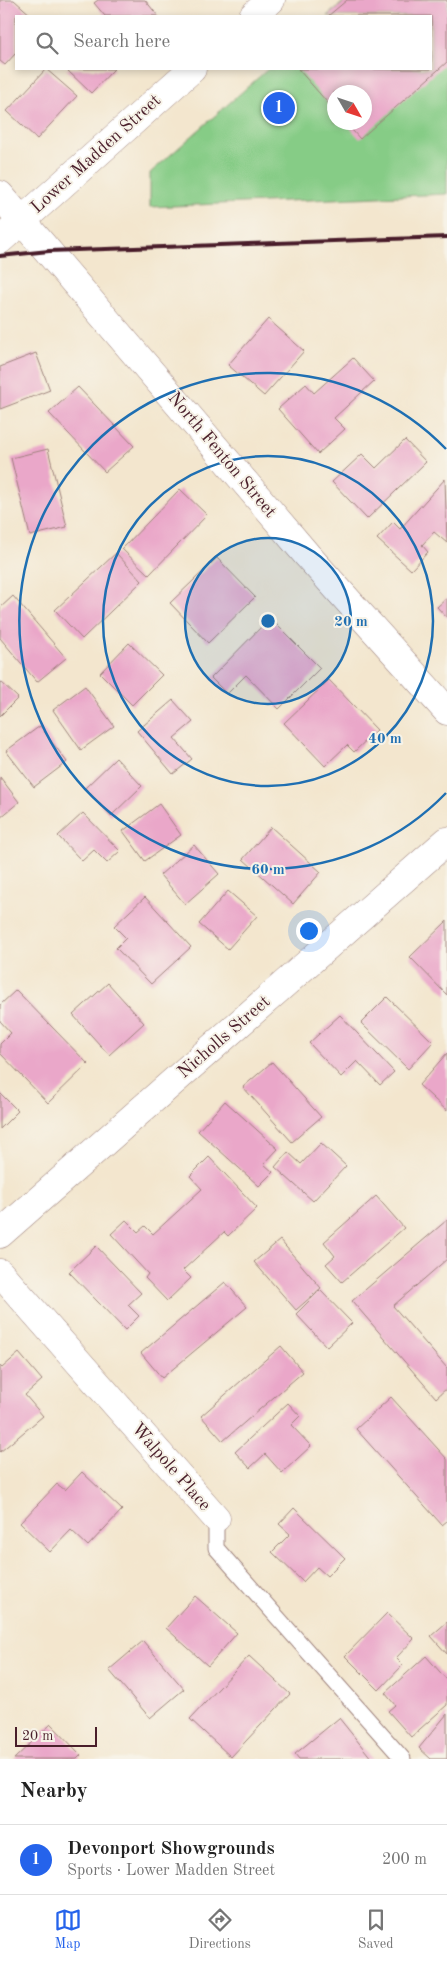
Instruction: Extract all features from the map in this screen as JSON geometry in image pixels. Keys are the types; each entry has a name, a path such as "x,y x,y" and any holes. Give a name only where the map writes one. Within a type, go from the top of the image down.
{"street":[{"path":"254,15 271,0"},
{"name":"Lower Madden Street","path":"0,240 191,70"},
{"name":"North Fenton Street","path":"0,195 307,555 447,712"},
{"name":"Nicholls Street","path":"0,1234 447,840"},
{"name":"Walpole Place","path":"0,1273 216,1518"}],"lane":[{"name":"Walpole Place","path":"216,1518 216,1548 403,1759"}],"green space":[{"path":"346,0 447,0 447,194 150,207 150,173 267,70 432,70 432,15 328,15"}],"building":[{"path":"0,0 14,0 31,15 15,15 15,54 5,65 0,61"},
{"path":"98,0 145,0 157,15 104,15 94,3"},
{"path":"347,0 447,0 447,62 372,128 372,85 327,85 327,102 299,70 432,70 432,15 329,15"},
{"path":"45,70 77,96 37,139 7,111"},
{"path":"67,70 113,70 91,93"},
{"path":"352,130 370,130 360,139"},
{"path":"268,319 304,351 264,396 228,365"},
{"path":"36,353 50,390 0,409 0,367"},
{"path":"353,358 374,381 334,418 345,429 318,454 278,409 306,384 314,393"},
{"path":"78,387 134,446 105,472 49,413"},
{"path":"405,440 426,462 367,519 332,482 362,454 376,468"},
{"path":"48,449 67,527 30,536 11,458"},
{"path":"445,479 447,543 434,532 422,545 428,552 411,570 377,539 393,522 400,529"},
{"path":"180,489 207,515 149,575 122,549"},
{"path":"116,553 142,581 82,639 55,610"},
{"path":"217,558 255,597 208,643 170,603"},
{"path":"13,596 66,658 37,682 0,638 0,608"},
{"path":"447,598 447,618 437,607"},
{"path":"270,618 320,668 279,709 246,675 227,694 211,678"},
{"path":"129,643 162,675 132,705 100,673"},
{"path":"329,680 377,730 354,752 347,745 325,766 284,723"},
{"path":"0,681 18,698 0,716"},
{"path":"85,686 114,726 81,750 53,710"},
{"path":"173,700 193,722 174,738 192,759 173,774 137,731"},
{"path":"40,726 67,762 34,787 6,751"},
{"path":"116,758 142,786 111,816 85,788"},
{"path":"0,777 19,802 0,818"},
{"path":"159,804 181,835 145,861 123,831"},
{"path":"83,813 120,851 107,863 94,850 82,861 58,836"},
{"path":"271,827 321,872 293,904 243,859"},
{"path":"194,845 219,874 185,904 160,875"},
{"path":"228,891 257,916 228,949 199,924"},
{"path":"145,897 191,947 151,984 116,948 126,938 114,926"},
{"path":"447,921 447,995 410,957"},
{"path":"108,983 144,1023 109,1055 73,1015"},
{"path":"16,990 88,1064 48,1103 0,1053 0,1044 11,1033 0,1021 0,1005"},
{"path":"387,997 433,1042 408,1069 361,1023"},
{"path":"340,1015 394,1072 380,1085 357,1061 341,1077 309,1043"},
{"path":"447,1053 447,1111 419,1085"},
{"path":"272,1062 321,1117 292,1142 243,1087"},
{"path":"0,1093 18,1111 0,1129"},
{"path":"225,1101 278,1149 264,1164 273,1172 259,1186 198,1131"},
{"path":"321,1143 346,1166 313,1201 275,1167 288,1152 301,1164"},
{"path":"209,1157 257,1208 228,1236 224,1232 183,1270 191,1278 167,1301 145,1278 148,1274 111,1234 126,1220 138,1232 145,1226 153,1234 202,1189 190,1176"},
{"path":"376,1196 404,1228 342,1282 326,1264 335,1256 324,1242"},
{"path":"447,1220 447,1259 393,1306 447,1368 447,1388 436,1398 352,1301"},
{"path":"280,1240 321,1288 296,1310 254,1262"},
{"path":"96,1246 141,1293 128,1305 139,1316 125,1330 69,1272"},
{"path":"225,1282 247,1307 162,1378 141,1353"},
{"path":"320,1290 352,1323 327,1347 296,1314"},
{"path":"281,1346 303,1372 223,1441 201,1416"},
{"path":"19,1353 42,1380 25,1395 43,1416 0,1452 0,1366 2,1368"},
{"path":"391,1397 447,1459 447,1521 442,1525 356,1429"},
{"path":"288,1403 300,1416 291,1425 311,1446 282,1473 265,1454 250,1468 235,1452"},
{"path":"82,1472 122,1510 88,1546 71,1530 50,1552 20,1523 57,1484 65,1490"},
{"path":"294,1508 345,1558 327,1576 317,1567 303,1582 272,1552 290,1534 279,1524"},
{"path":"195,1596 237,1633 208,1666 166,1628"},
{"path":"387,1613 414,1639 396,1658 403,1665 379,1690 345,1656"},
{"path":"447,1622 447,1654 431,1636"},
{"path":"143,1641 184,1689 150,1718 109,1670"},
{"path":"249,1656 290,1694 231,1757 190,1719"},
{"path":"426,1656 447,1680 447,1705 411,1737 388,1711 395,1705 385,1693"},
{"path":"447,1714 447,1759 431,1759 419,1748"},
{"path":"339,1718 372,1759 299,1759 295,1754"},
{"path":"51,1724 81,1755 77,1759 14,1759"}],"railway":[{"path":"0,256 49,251 447,237"}],"place":[{"name":"Devonport Showgrounds","path":"279,108"}]}
